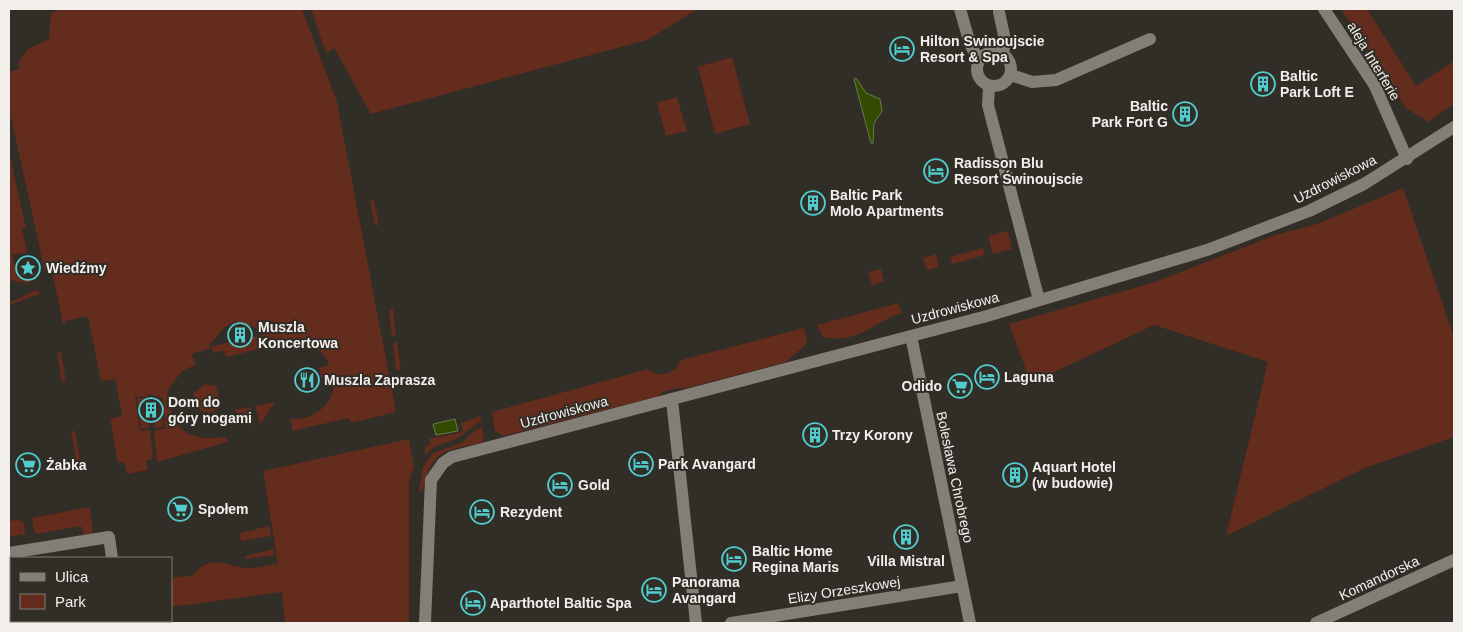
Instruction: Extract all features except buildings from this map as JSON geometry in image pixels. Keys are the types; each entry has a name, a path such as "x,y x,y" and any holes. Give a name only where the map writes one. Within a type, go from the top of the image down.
{"street":[{"path":"960,9 970,44 979,61 977,70 979,78 989,86 1004,84 1011,75 1009,60 1002,54 992,52 979,61"},
{"name":"aleja Interferie","path":"1324,9 1375,86 1407,159"},
{"path":"999,12 1005,40 1002,54"},
{"path":"1011,75 1032,82 1056,80 1150,39"},
{"path":"989,86 988,105 1039,300"},
{"name":"Uzdrowiskowa","path":"425,623 431,480 443,463 452,457 911,336 1207,250 1309,211 1364,184 1407,159 1454,127"},
{"name":"Bolesława Chrobrego","path":"911,336 970,623"},
{"path":"672,400 696,623"},
{"path":"9,553 109,537 112,557"},
{"name":"Komandorska","path":"1316,623 1454,560"},
{"name":"Elizy Orzeszkowej","path":"731,623 962,586"}],"green space":[{"path":"63,9 302,9 337,102 396,412 351,423 349,418 292,431 291,418 299,419 315,414 332,394 334,386 332,378 328,376 321,377 319,368 329,365 322,353 317,348 303,342 289,339 282,340 268,347 226,357 224,350 214,353 211,348 192,354 195,365 182,371 167,391 173,415 184,431 201,437 226,437 228,442 157,462 154,430 165,429 163,398 148,394 148,397 135,396 140,431 150,430 153,456 152,459 146,461 148,470 127,474 124,462 118,463 110,419 122,416 115,379 101,381 88,316 65,321 65,324 63,324 52,271 45,272 9,108 9,72 19,69 18,63 28,49 49,39 51,13","holes":["241,322 266,331 267,334 209,347 209,344 223,329 231,324"]},
{"path":"311,9 698,9 647,40 371,114 334,48 326,53"},
{"path":"1341,9 1367,9 1416,86 1454,61 1454,104 1428,122 1406,108"},
{"path":"732,57 750,124 715,134 698,67"},
{"path":"677,97 687,131 666,136 657,103"},
{"path":"9,152 26,228 22,229 27,252 12,255 16,272 35,268 36,280 25,283 9,280"},
{"path":"1403,188 1454,337 1454,437 1365,468 1226,536 1268,362 1154,325 1031,383 1009,324 1155,282 1275,235 1317,224"},
{"path":"374,200 379,225 375,225 370,201"},
{"path":"1008,231 1012,249 993,254 988,236"},
{"path":"983,248 985,255 952,264 950,257"},
{"path":"936,254 939,267 927,270 923,258"},
{"path":"881,269 884,281 872,285 868,272"},
{"path":"38,290 40,294 9,305 9,302"},
{"path":"898,303 902,313 847,338 823,337 817,325"},
{"path":"393,309 396,335 392,336 389,310"},
{"path":"804,328 807,341 805,345 786,362 687,388 671,389 656,397 503,436 495,431 492,412 648,369 657,374 671,372 681,360"},
{"path":"397,342 401,370 396,371 393,343"},
{"path":"61,352 66,381 62,382 57,353"},
{"path":"205,384 216,386 221,407 210,413 201,411 194,403 194,393"},
{"path":"137,398 161,400 163,427 154,428 154,419 158,419 158,413 161,413 158,401 146,401 142,413 145,413 145,419 148,419 149,428 141,429"},
{"path":"275,402 260,425 255,406"},
{"path":"250,407 254,426 233,410"},
{"path":"481,416 481,421 456,439 434,447 425,455 425,446 430,445 429,439 463,432 461,423"},
{"path":"482,427 484,442 450,450 442,454 431,466 423,491 419,491 423,467 433,453 462,443 474,431"},
{"path":"71,431 75,431 80,460 76,460"},
{"path":"409,439 414,466 409,482 409,623 285,623 282,592 172,607 172,580 174,577 192,576 200,568 213,562 249,568 277,564 279,572 263,471"},
{"path":"90,507 93,531 91,534 84,535 81,526 37,534 34,531 32,518"},
{"path":"19,520 24,523 25,535 23,537 22,534 9,537 9,521"},
{"path":"269,526 271,536 241,541 240,533"},
{"path":"274,549 275,555 246,559 245,556"}],"shaded area":[{"path":"856,78 866,93 880,99 882,111 874,123 873,143 871,143 854,79"},
{"path":"455,419 458,431 436,435 433,424"}],"place":[{"name":"Hilton Swinoujscie Resort & Spa","path":"902,49"},
{"name":"Baltic Park Loft E","path":"1263,84"},
{"name":"Baltic Park Fort G","path":"1185,114"},
{"name":"Radisson Blu Resort Świnoujscie","path":"936,171"},
{"name":"Baltic Park Molo Apartments","path":"813,203"},
{"name":"Wiedźmy","path":"28,268"},
{"name":"Muszla Koncertowa","path":"240,335"},
{"name":"Laguna","path":"987,377"},
{"name":"Muszla Zaprasza","path":"307,380"},
{"name":"Odido","path":"960,386"},
{"name":"Dom do góry nogami","path":"151,410"},
{"name":"Trzy Korony","path":"815,435"},
{"name":"Park Avangard","path":"641,464"},
{"name":"Żabka","path":"28,465"},
{"name":"Aquart Hotel (w budowie)","path":"1015,475"},
{"name":"Gold","path":"560,485"},
{"name":"Społem","path":"180,509"},
{"name":"Rezydent","path":"482,512"},
{"name":"Villa Mistral","path":"906,537"},
{"name":"Baltic Home Regina Maris","path":"734,559"},
{"name":"Panorama Avangard","path":"654,590"},
{"name":"Aparthotel Baltic Spa","path":"473,603"}]}
